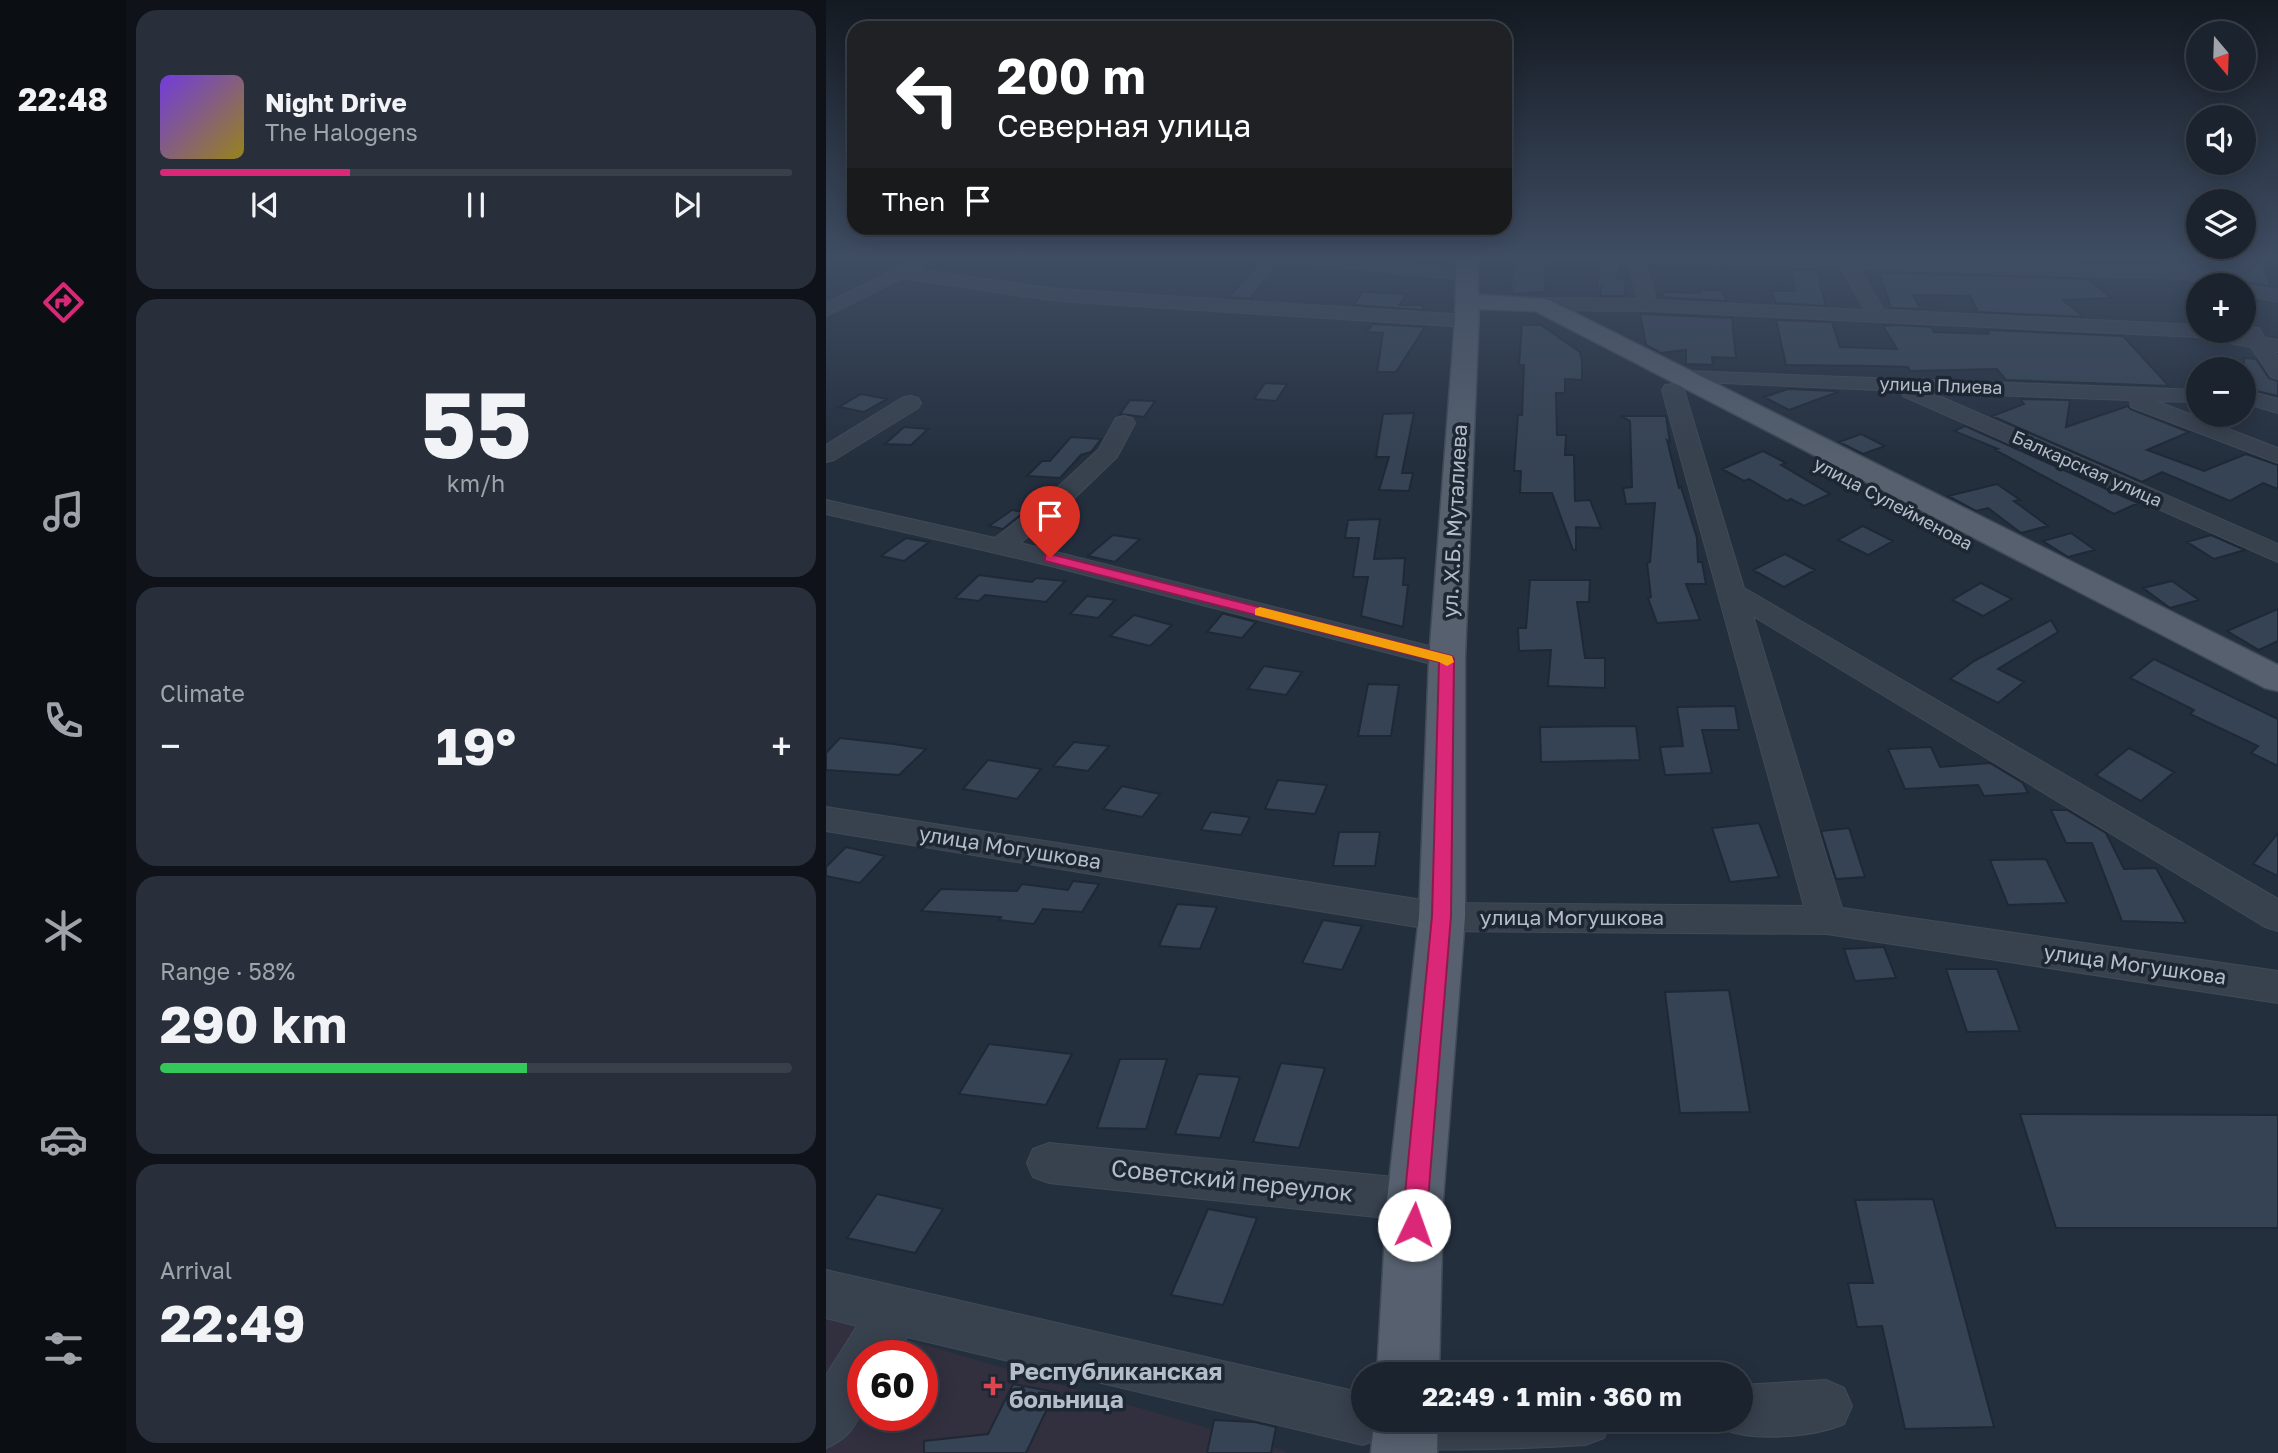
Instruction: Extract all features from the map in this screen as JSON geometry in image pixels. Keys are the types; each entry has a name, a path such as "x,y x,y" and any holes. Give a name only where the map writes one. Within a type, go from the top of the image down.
{"main road":[{"name":"ул. Х.Б. Муталиева","path":"1398,1362 1442,916 1447,659 1473,324"},
{"name":"улица Сулейменова","path":"1547,324 1679,384 2278,680"},
{"name":"улица Сулейменова","path":"1574,324 1679,384 2278,706"}],"street":[{"path":"2045,324 2186,330"},
{"path":"2268,344 2278,373"},
{"path":"1679,384 1732,592 1827,920"},
{"name":"улица Плиева","path":"1679,384 1895,384 2186,396"},
{"name":"Балкарская улица","path":"1895,384 2278,554"},
{"path":"2120,394 2278,456"},
{"path":"2256,400 2278,406"},
{"path":"826,455 910,403"},
{"path":"999,547 1052,506 1109,452 1124,423"},
{"path":"826,507 999,547 1447,659"},
{"path":"1732,592 2278,917"},
{"name":"улица Могушкова","path":"826,819 1442,916 1827,920 2278,986"},
{"name":"Советский переулок","path":"1049,1163 1415,1200"},
{"path":"826,1294 1351,1410"},
{"path":"877,1340 896,1310"},
{"path":"826,1422 847,1389"},
{"path":"1753,1410 1826,1406"}],"shaded area":[{"name":"Республиканская больница","path":"826,1316 908,1340 847,1340 847,1431 938,1431 938,1349 1286,1453 826,1453"}],"building":[{"path":"1373,324 1425,327 1396,372 1377,372 1383,333 1367,332"},
{"path":"1642,324 1733,324 1736,358 1712,357 1713,365 1686,364 1686,350 1661,353 1646,345"},
{"path":"1777,324 1833,324 1840,347 1897,349 1883,326 1897,325 1931,327 1934,332 1989,334 1987,330 2123,336 2169,386 2006,380 1997,369 1910,371 1908,367 1786,365"},
{"path":"1522,325 1541,325 1580,352 1582,380 1565,379 1565,393 1556,393 1557,435 1566,435 1565,455 1574,455 1575,501 1590,500 1601,528 1576,527 1576,550 1573,550 1552,493 1520,493 1521,471 1514,471 1518,415 1522,415 1524,365 1519,365"},
{"path":"2256,359 2269,378 2278,381 2278,396 2256,391"},
{"path":"1265,383 1287,384 1276,401 1254,399"},
{"path":"1788,389 1838,392 1789,410 1764,397"},
{"path":"861,394 887,399 864,412 839,407"},
{"path":"2020,399 2070,400 2066,427 2128,406 2189,432 2147,450 2204,471 2246,454 2278,465 2278,489 2263,483 2230,501 2162,472 2142,482 1992,416 2024,404"},
{"path":"1130,400 1155,401 1144,417 1120,414"},
{"path":"1414,413 1402,473 1413,473 1409,491 1379,490 1389,457 1376,457 1383,414"},
{"path":"1620,416 1666,416 1670,442 1667,440 1679,488 1681,487 1697,538 1698,562 1702,562 1706,584 1686,584 1700,620 1657,623 1648,598 1651,597 1647,563 1650,562 1655,503 1626,504 1623,488 1632,487 1630,421"},
{"path":"1965,426 2138,503 2114,514 1995,450 1998,449 1954,431"},
{"path":"904,427 928,429 911,445 885,444"},
{"path":"1861,434 1885,446 1863,454 1839,442"},
{"path":"1071,437 1101,439 1091,452 1081,455 1060,478 1027,476 1042,461 1050,461"},
{"path":"1763,451 1786,463 1781,465 1830,494 1804,506 1791,499 1787,501 1749,479 1744,481 1722,469"},
{"path":"1997,484 2020,500 2014,501 2048,526 2021,533 1988,508 1976,511 1948,496"},
{"path":"1012,510 1024,512 1003,529 989,526"},
{"path":"1380,519 1374,559 1405,558 1403,585 1408,585 1403,627 1361,616 1368,577 1353,577 1359,538 1345,538 1348,520"},
{"path":"1863,526 1893,541 1868,555 1838,540"},
{"path":"2071,533 2095,550 2068,557 2043,541"},
{"path":"1113,535 1140,539 1115,562 1088,556"},
{"path":"2211,535 2245,550 2214,559 2187,542"},
{"path":"906,538 929,542 904,561 881,556"},
{"path":"1785,554 1815,570 1784,587 1753,570"},
{"path":"979,575 1032,582 1036,578 1065,581 1046,602 985,595 979,601 955,598"},
{"path":"1530,580 1590,580 1589,602 1577,602 1585,658 1605,658 1605,688 1548,686 1551,650 1519,651 1518,628 1526,628"},
{"path":"2172,581 2199,600 2170,608 2143,588"},
{"path":"1981,583 2012,599 1983,616 1952,600"},
{"path":"1087,596 1115,600 1098,618 1070,614"},
{"path":"2278,609 2278,641 2259,650 2227,631"},
{"path":"1223,613 1256,622 1242,638 1207,632"},
{"path":"1134,615 1172,625 1150,646 1110,636"},
{"path":"2051,620 2058,632 1998,669 2024,682 1998,703 1950,679 1974,661"},
{"path":"2154,659 2278,719 2278,766 2251,753 2258,746 2190,714 2194,710 2130,678"},
{"path":"1264,666 1302,672 1286,695 1248,689"},
{"path":"1368,684 1399,685 1391,736 1358,736"},
{"path":"1735,706 1739,730 1702,730 1712,773 1665,775 1660,747 1683,746 1677,707"},
{"path":"1636,726 1640,760 1541,762 1540,727"},
{"path":"840,738 926,749 899,775 826,770 826,753"},
{"path":"1074,742 1109,746 1088,771 1053,766"},
{"path":"1931,747 1940,767 1990,763 2023,783 2028,793 1984,796 1978,785 1905,789 1888,749"},
{"path":"2129,748 2174,772 2141,801 2096,775"},
{"path":"988,760 1041,769 1017,799 963,789"},
{"path":"1278,780 1327,785 1315,814 1265,809"},
{"path":"1122,786 1160,794 1142,817 1103,809"},
{"path":"2051,810 2067,810 2106,833 2124,869 2156,868 2186,923 2122,921 2092,843 2066,843"},
{"path":"1211,812 1250,817 1241,835 1201,830"},
{"path":"1759,823 1779,877 1730,882 1712,828"},
{"path":"1849,828 1865,877 1836,879 1821,831"},
{"path":"1339,832 1380,832 1375,866 1333,866"},
{"path":"2278,833 2278,876 2253,864"},
{"path":"846,847 885,856 860,883 826,876 826,867"},
{"path":"2046,859 2067,903 2008,905 1990,860"},
{"path":"1073,881 1099,884 1082,912 1043,909 1034,924 999,920 1001,917 921,911 941,889 1017,891 1022,884 1068,890"},
{"path":"1177,904 1217,907 1200,949 1159,946"},
{"path":"1323,920 1362,926 1342,970 1302,963"},
{"path":"1884,947 1896,978 1855,981 1844,949"},
{"path":"1946,969 1997,969 2020,1031 1967,1032"},
{"path":"1729,990 1750,1112 1680,1113 1665,992"},
{"path":"989,1044 1072,1054 1046,1105 959,1094"},
{"path":"1120,1059 1167,1059 1146,1129 1097,1128"},
{"path":"1281,1063 1325,1068 1299,1148 1253,1142"},
{"path":"1198,1074 1240,1077 1220,1138 1175,1134"},
{"path":"2020,1114 2278,1115 2278,1228 2056,1228"},
{"path":"877,1194 943,1209 915,1253 847,1238"},
{"path":"1933,1199 1994,1427 1905,1429 1882,1326 1857,1327 1848,1283 1873,1283 1855,1200"},
{"path":"1208,1209 1257,1218 1223,1305 1171,1295"},
{"path":"1013,1384 1055,1392 1026,1453 924,1453 924,1441 988,1434"},
{"path":"1214,1420 1254,1422 1276,1427 1271,1453 1207,1453"}],"slow traffic":[{"path":"1260,612 1447,659 1447,662"}],"place":[{"name":"Республиканская больница","path":"993,1386"}],"route":[{"path":"1050,558 1447,659 1442,916 1414,1225"}]}
